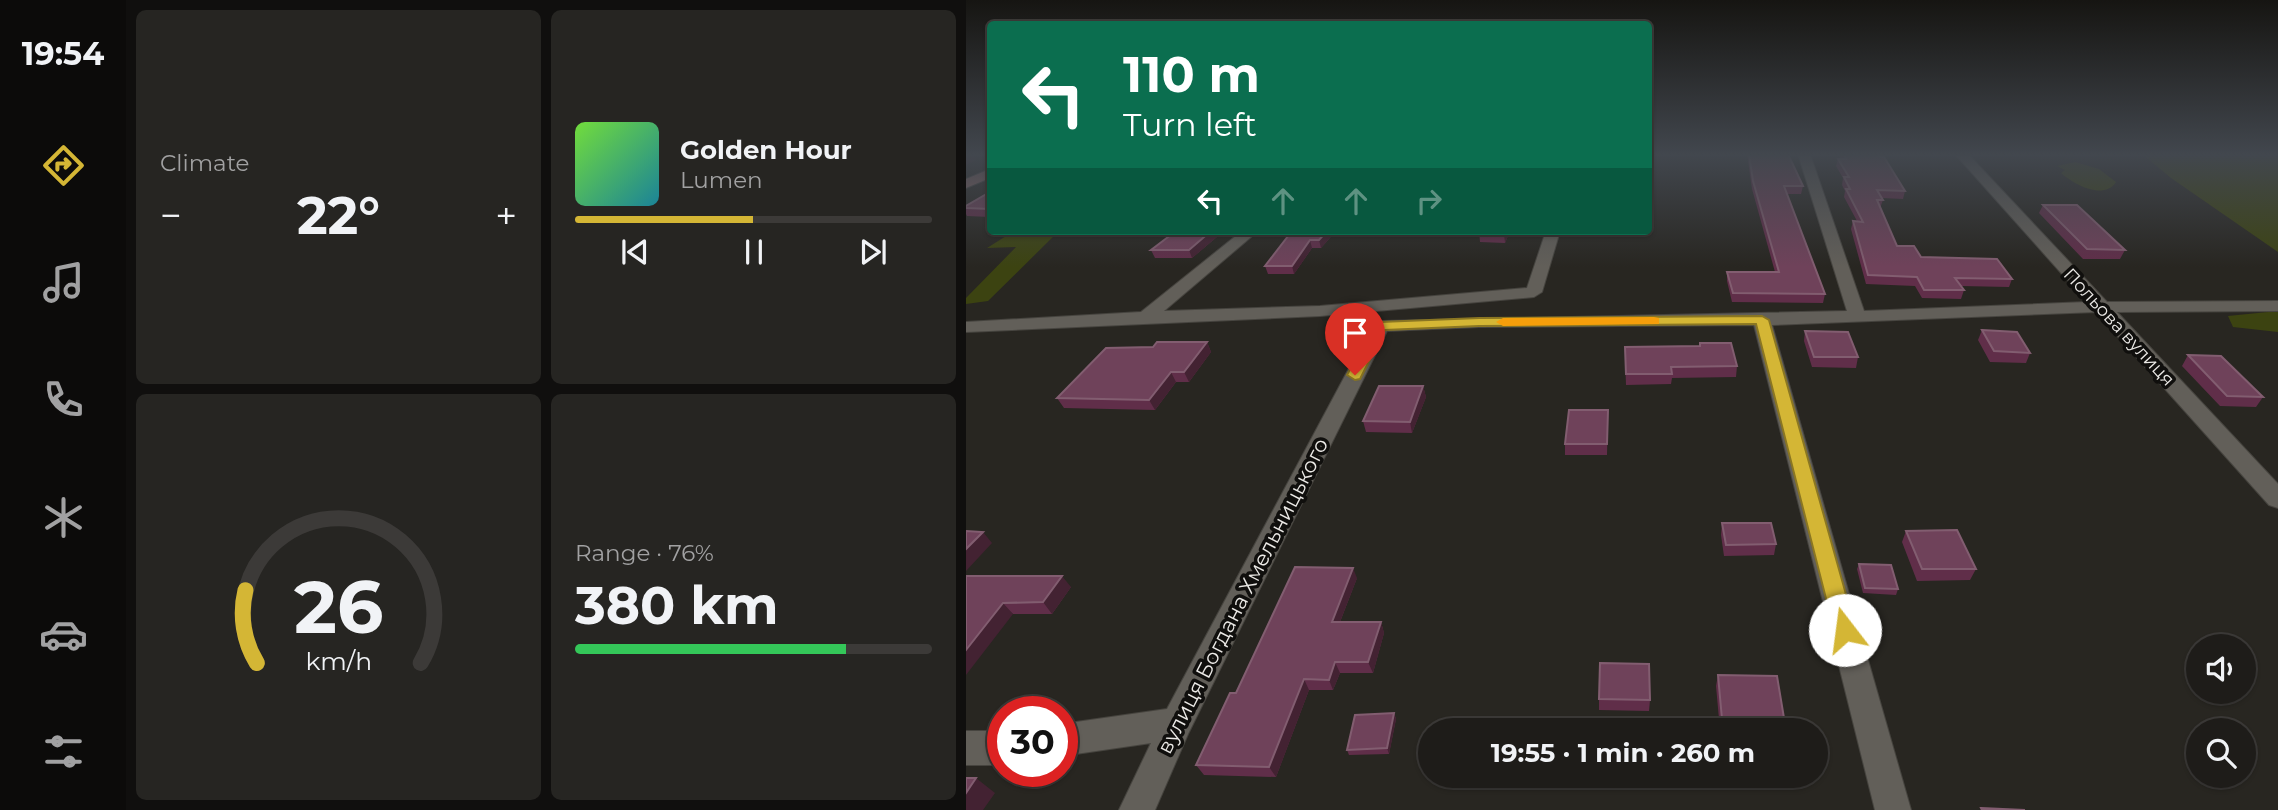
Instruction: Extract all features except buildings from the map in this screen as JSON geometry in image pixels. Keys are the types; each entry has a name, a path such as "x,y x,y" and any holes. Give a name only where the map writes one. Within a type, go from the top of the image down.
{"street":[{"path":"1816,192 1857,316"},
{"name":"Польова вулиця","path":"1996,192 2278,499"},
{"path":"1146,317 1246,235"},
{"path":"966,327 1320,311 1534,292 1552,235"},
{"path":"1320,311 1380,326 1479,322 1762,320 2101,307 2278,306"},
{"path":"1762,320 1893,810"},
{"name":"вулиця Богдана Хмельницького","path":"1137,810 1177,723 1380,326"},
{"path":"1078,738 1177,723"},
{"path":"966,748 987,748"}],"green space":[{"path":"2191,192 2278,192 2278,252"},
{"path":"1008,235 1055,235 988,301 966,304 966,298 1016,247 987,248"},
{"path":"2278,311 2278,332 2233,327 2228,316"}],"slow traffic":[{"path":"1503,322 1654,321"}],"route":[{"path":"1355,375 1380,326 1479,322 1762,320 1845,630"}]}
